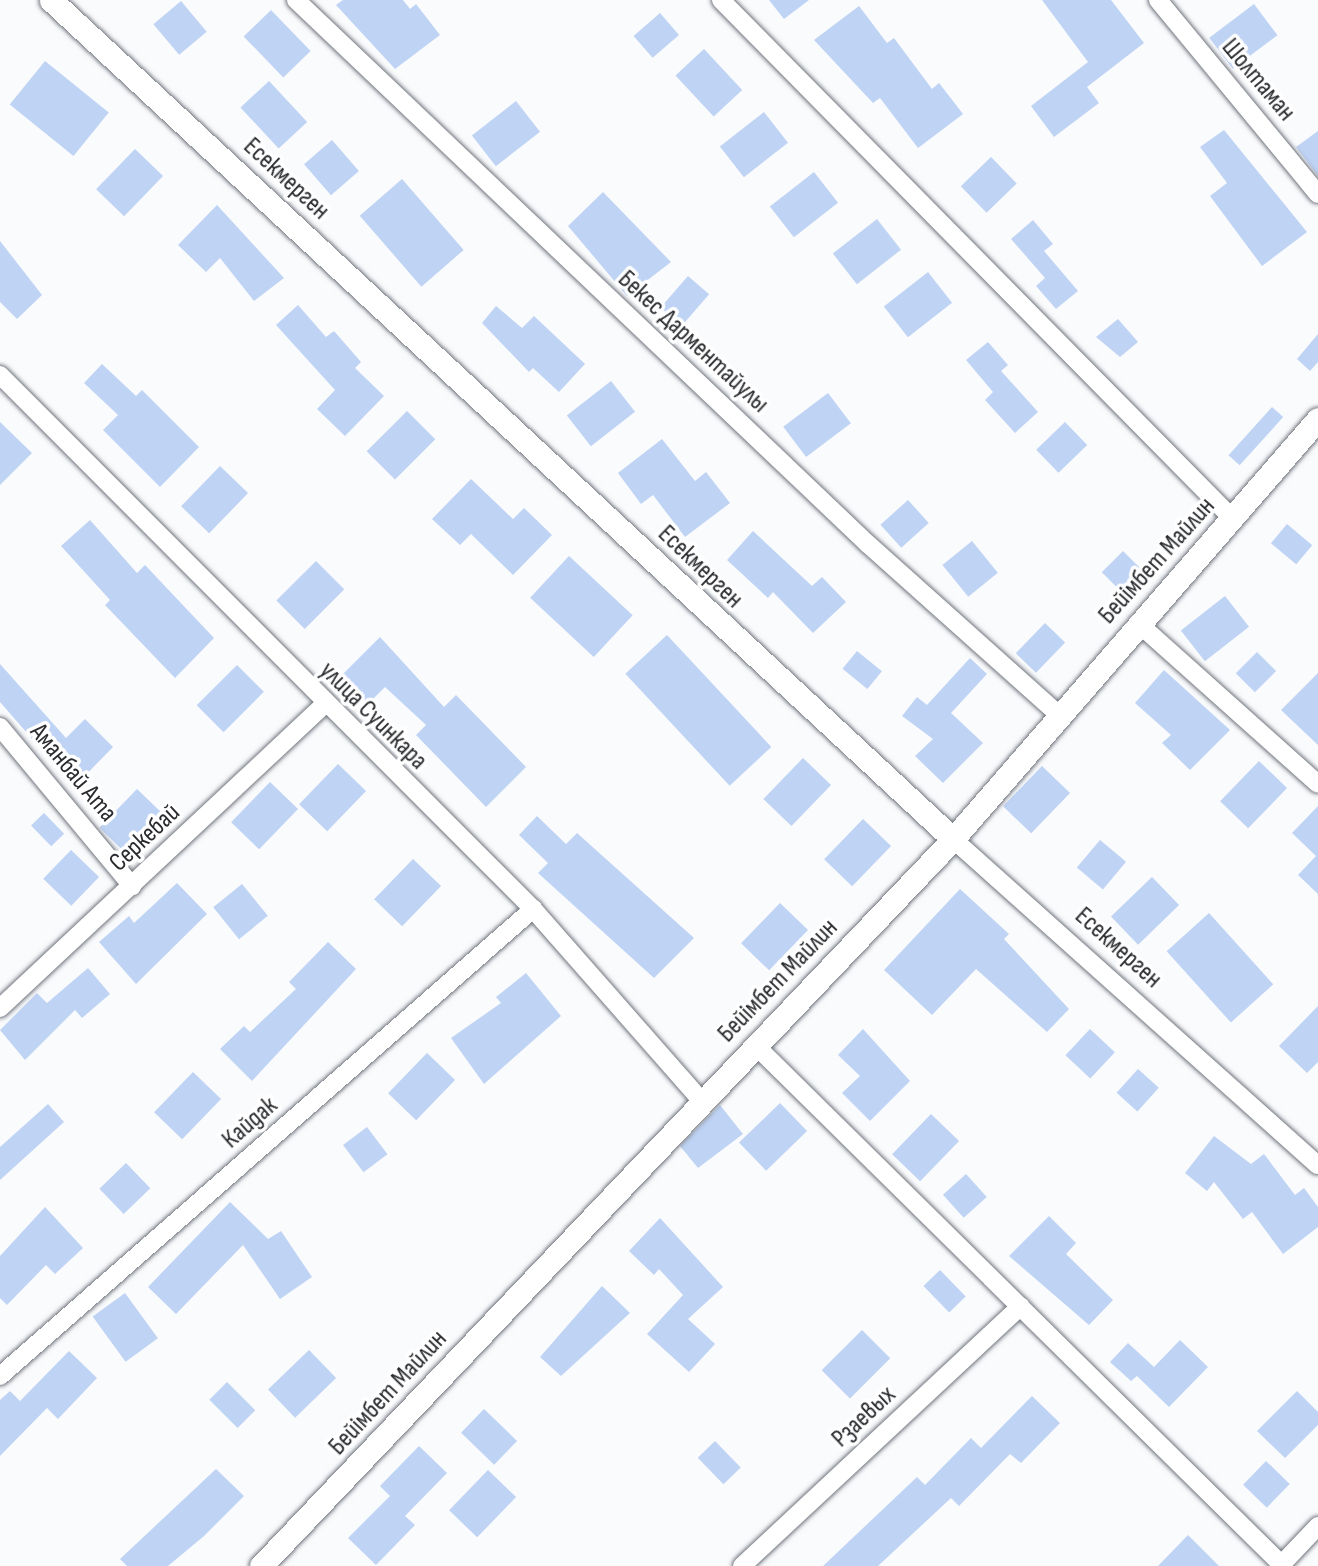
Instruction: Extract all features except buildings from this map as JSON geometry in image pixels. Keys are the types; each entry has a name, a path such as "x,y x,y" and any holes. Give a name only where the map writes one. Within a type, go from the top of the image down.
{"street":[{"name":"Eсекмерген","path":"51,0 953,839 1318,1165"},
{"name":"Бекес Дарментайулы","path":"296,0 869,545 1060,716"},
{"path":"721,0 1233,519"},
{"name":"Шолтаман","path":"1157,0 1318,194"},
{"name":"улица Суинкара","path":"0,375 324,705 533,909 701,1100"},
{"name":"Бейімбет Майлин","path":"261,1566 701,1100 953,839 1318,419"},
{"path":"1138,623 1318,784"},
{"name":"Серкебай","path":"0,1008 324,705"},
{"name":"Аманбай Ата","path":"0,727 132,886"},
{"name":"Кайдак","path":"0,1376 533,909"},
{"path":"755,1045 1282,1565 1318,1526"},
{"name":"Рзаевых","path":"743,1566 1020,1306"}]}
